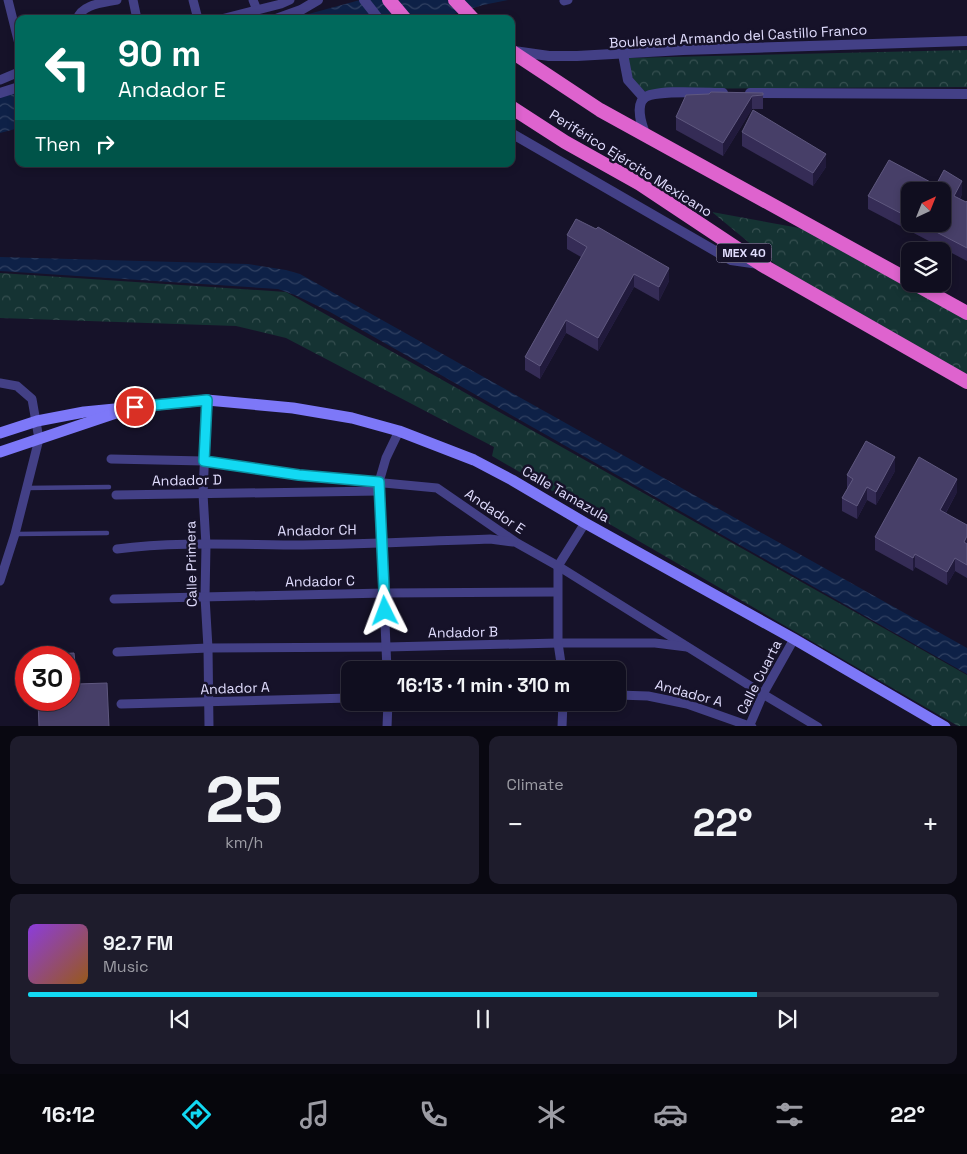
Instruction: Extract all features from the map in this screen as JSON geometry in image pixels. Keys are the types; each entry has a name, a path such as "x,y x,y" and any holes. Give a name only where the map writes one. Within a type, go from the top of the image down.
{"highway":[{"path":"389,0 402,15"},
{"path":"455,0 469,15"},
{"name":"Periférico Ejército Mexicano","path":"515,54 600,110 901,276"},
{"name":"Periférico Ejército Mexicano","path":"515,111 565,142 640,184 762,265 967,382"},
{"path":"929,292 967,313"}],"main road":[{"name":"Calle Tamazula","path":"135,407 207,400 293,408 352,418 399,431 474,460 946,726"},
{"path":"0,433 37,421 84,412 135,407"},
{"path":"0,452 135,407"}],"street":[{"path":"8,0 15,28"},
{"path":"78,15 80,11 86,7 117,0"},
{"path":"133,0 136,15"},
{"path":"193,0 197,15"},
{"path":"253,0 257,10"},
{"path":"237,15 290,0"},
{"path":"287,15 301,10 318,0"},
{"path":"364,0 376,15"},
{"name":"Boulevard Armando del Castillo Franco","path":"515,52 549,56 967,41"},
{"path":"623,54 628,80 644,98"},
{"path":"0,80 15,74"},
{"path":"0,93 15,88"},
{"path":"644,98 662,92 967,94"},
{"path":"644,98 640,112 646,136"},
{"path":"515,136 731,260 762,265"},
{"path":"0,383 17,386 32,399 40,439 0,581"},
{"name":"Calle Primera","path":"207,400 203,494 206,544 205,597 209,726"},
{"path":"387,661 379,482 386,458 399,431"},
{"name":"Andador E","path":"111,459 204,461 299,475 437,488 517,543 558,566 763,694 818,726"},
{"path":"298,492 299,475"},
{"name":"Andador D","path":"116,495 379,491"},
{"path":"561,661 558,643 558,566 585,523"},
{"name":"Andador CH","path":"117,549 137,546 206,544 305,545 490,539 517,543"},
{"name":"Andador C","path":"114,600 384,593 557,592"},
{"name":"Calle Cuarta","path":"750,726 763,694 794,639"},
{"name":"Andador B","path":"117,652 208,648 386,647 558,643 655,643 690,648"},
{"name":"Andador A","path":"626,695 648,696 687,704 750,726"},
{"name":"Andador A","path":"121,704 341,698"},
{"path":"387,726 388,711"},
{"path":"562,726 563,711"}],"lane":[{"path":"26,488 109,487"},
{"path":"14,534 107,533"}],"green space":[{"path":"967,50 967,87 661,89 646,92 632,78 628,58"},
{"path":"712,212 816,231 901,279 901,292 924,292 967,316 967,378 787,274"},
{"path":"0,273 286,292 967,675 967,726 958,726 492,456 494,447 286,338 236,326 0,318"}],"water":[{"path":"360,0 508,0 483,5 451,15 305,15"},
{"path":"15,93 15,129 0,133 0,97"},
{"path":"0,257 248,264 300,274 967,648 967,674 330,312 295,295 278,289 0,271"}],"building":[{"path":"711,92 763,93 763,95 752,96 723,143 676,117 686,95 709,94"},
{"path":"753,110 826,154 813,173 742,132"},
{"path":"889,160 930,182 901,182 901,213 868,196"},
{"path":"944,170 962,181 954,196 967,201 967,248 936,232 951,232 951,182 938,182"},
{"path":"576,219 596,229 598,227 669,268 659,287 634,274 598,338 566,320 540,366 525,357 587,247 567,235"},
{"path":"866,441 895,457 876,492 867,487 857,506 842,498 853,479 847,475"},
{"path":"919,457 957,479 940,510 967,525 967,536 964,542 967,544 967,565 955,558 947,572 915,554 913,558 875,537"},
{"path":"107,683 109,726 39,726 38,711 80,711 80,684"}],"route":[{"path":"135,407 207,400 204,461 299,475 379,482 385,611"}]}
